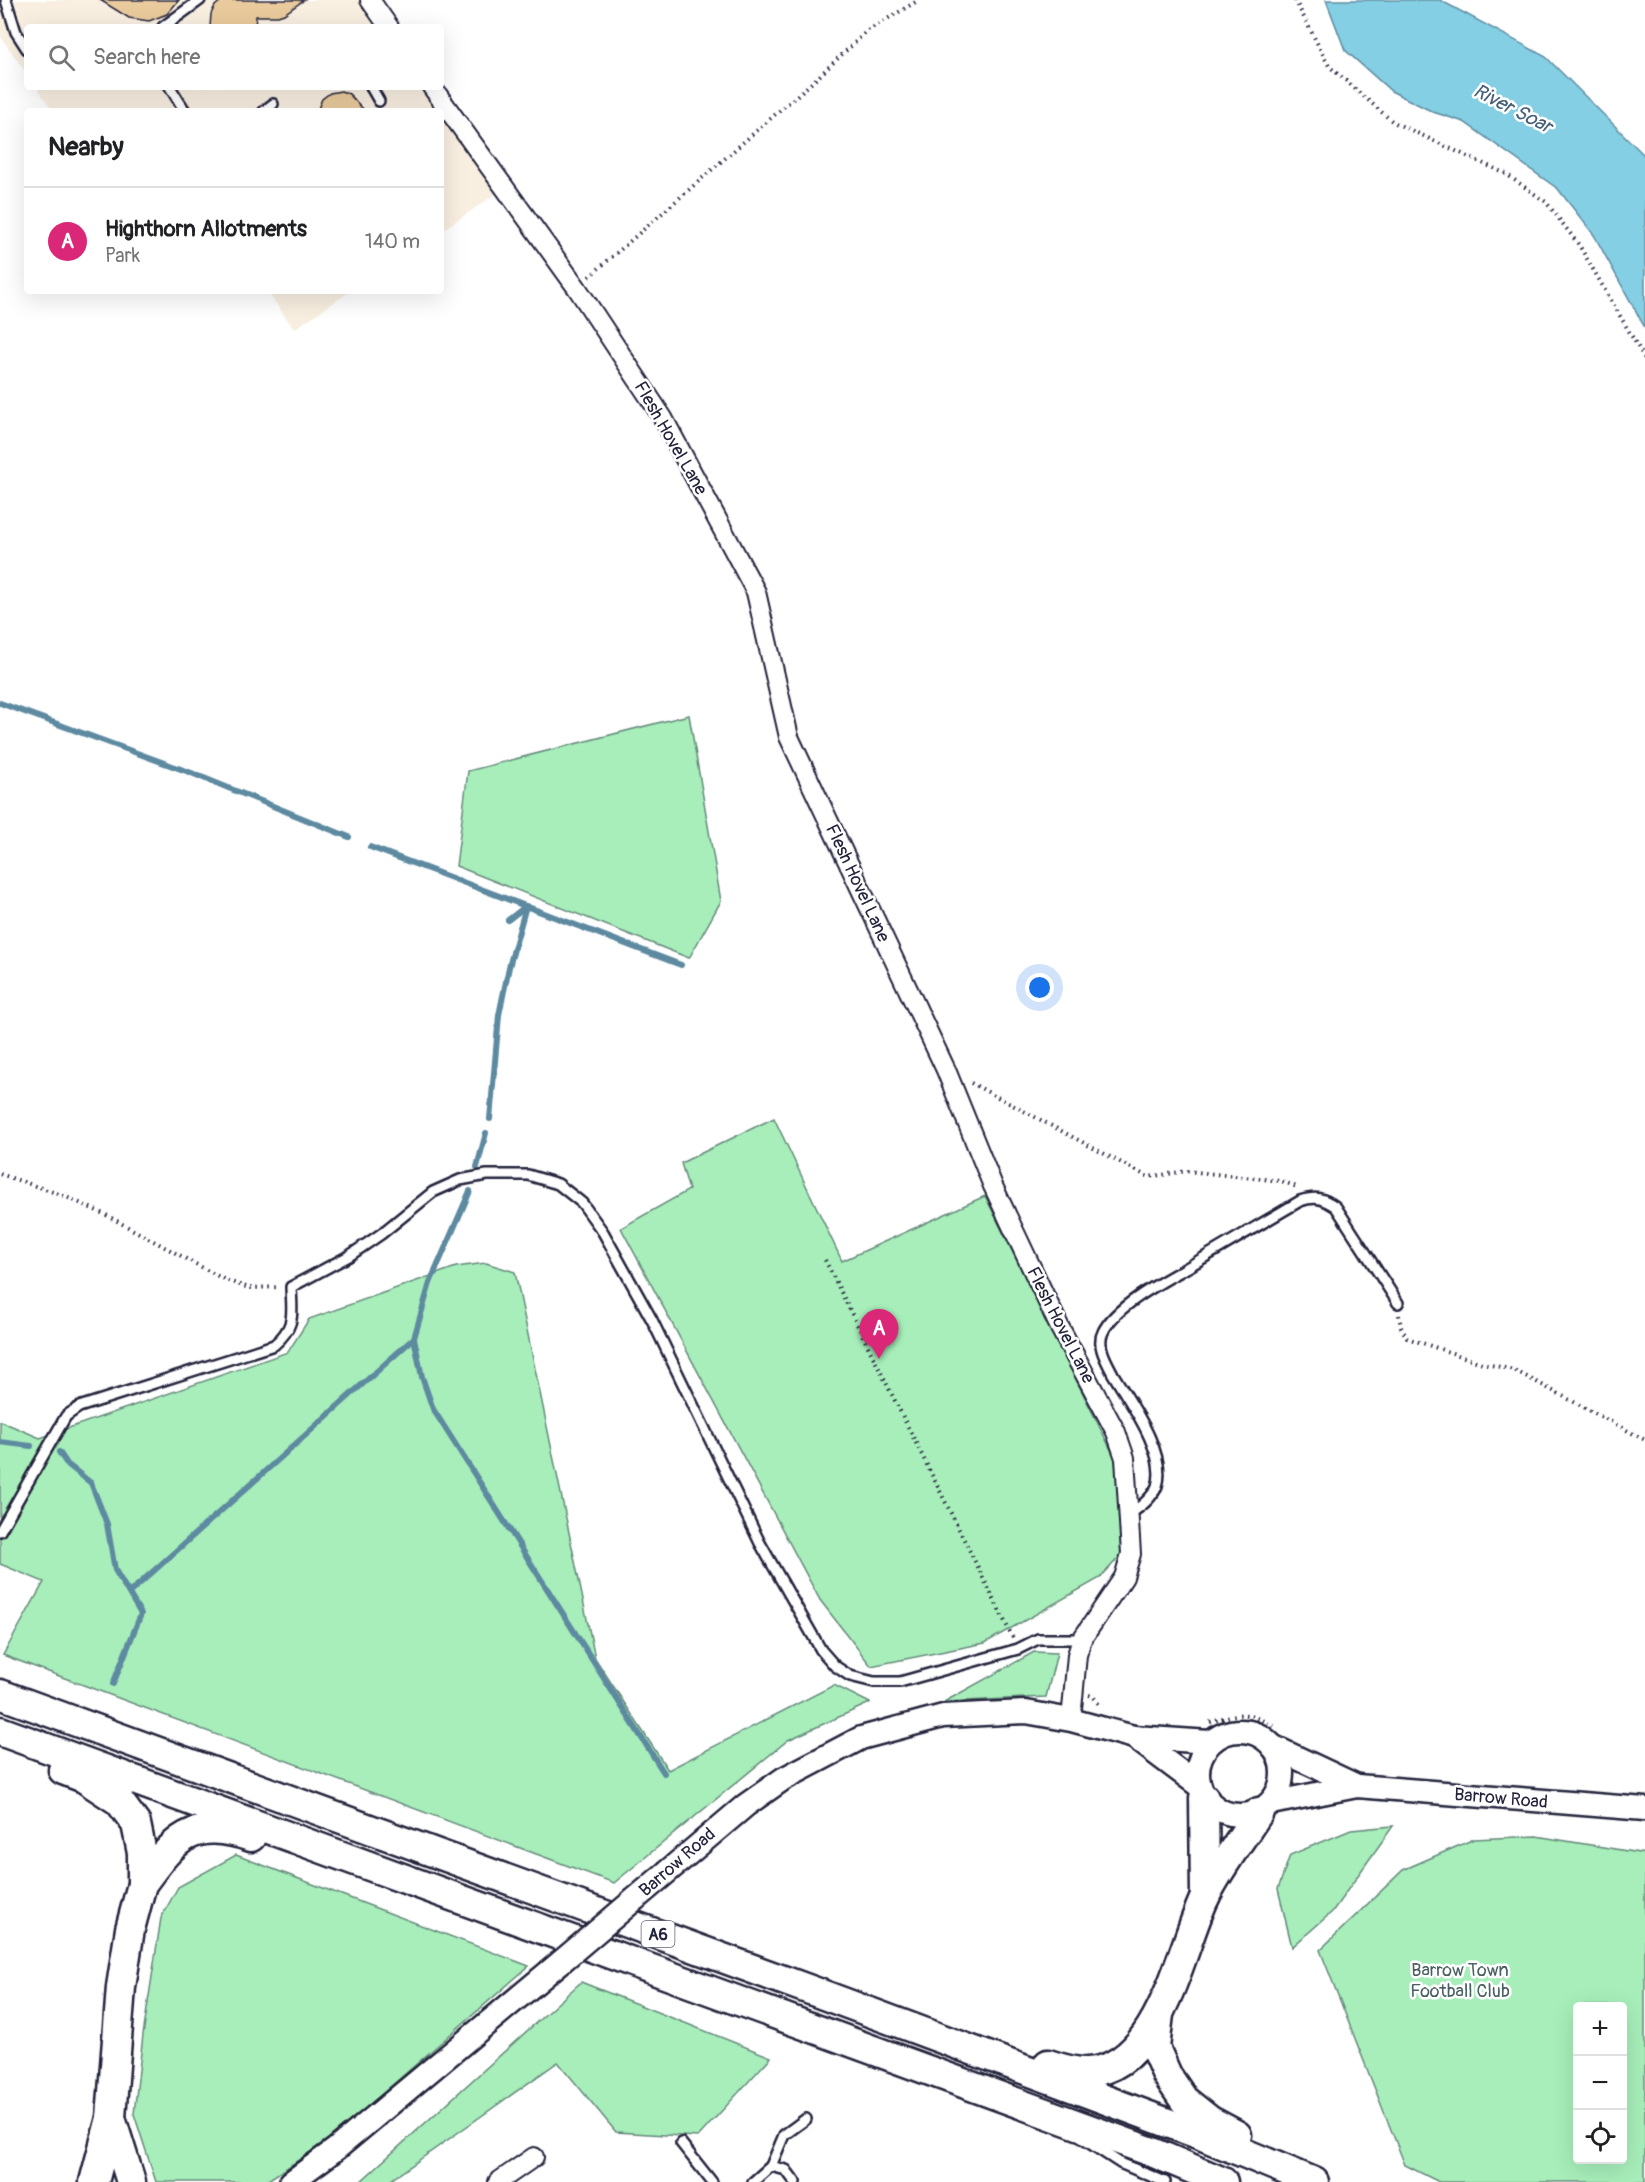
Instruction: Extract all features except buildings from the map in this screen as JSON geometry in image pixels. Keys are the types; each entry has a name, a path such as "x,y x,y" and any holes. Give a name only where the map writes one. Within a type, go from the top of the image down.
{"highway":[{"name":"A6","path":"0,1694 813,1991 1203,2136 1314,2182"},
{"name":"A6","path":"0,1731 1152,2152 1223,2182"},
{"path":"0,1743 84,1778 119,1801 136,1824 142,1852 142,1884 130,1929 121,1987 111,2118 94,2182"},
{"path":"1201,1791 1205,1897"},
{"path":"813,1991 1070,2070 1089,2072 1116,2065 1132,2051 1159,2014 1205,1897 1265,1807"},
{"path":"142,1884 175,1843 192,1832 213,1828 243,1834 329,1862 439,1890"},
{"path":"1159,2014 1155,2048 1167,2075 1184,2100 1209,2120 1326,2182"},
{"path":"111,2118 131,2182"}],"street":[{"path":"370,0 387,24"},
{"name":"Flesh Hovel Lane","path":"434,90 577,288 663,418 756,592 789,737 946,1070 993,1186 1060,1328 1116,1432 1125,1458 1131,1554 1124,1577 1082,1639 1077,1655 1071,1720"},
{"name":"Barrow Road","path":"291,2182 336,2149 746,1805 783,1779 861,1738 943,1716 1026,1712 1071,1720 1134,1737 1206,1732"},
{"path":"1243,1730 1275,1736 1282,1773 1277,1795 1265,1807 1238,1816 1223,1813 1210,1805 1201,1791 1197,1771 1206,1732 1223,1734 1243,1730"},
{"name":"Barrow Road","path":"1275,1736 1357,1786"},
{"name":"Barrow Road","path":"1134,1737 1201,1791"},
{"name":"Barrow Road","path":"1265,1807 1357,1786 1645,1809"},
{"path":"498,2182 534,2157"}],"lane":[{"path":"6,0 16,32 24,44"},
{"path":"167,24 200,0"},
{"path":"172,90 183,108"},
{"path":"373,90 379,101"},
{"path":"268,108 273,104"},
{"path":"0,1531 66,1416 79,1407 274,1345 287,1334 292,1316 291,1287 349,1256 381,1234 433,1191 460,1180 487,1175 528,1176 558,1184 582,1203 603,1232 651,1320 760,1543 821,1650 835,1666 850,1676 866,1680 900,1682 1018,1649 1038,1639 1082,1639"},
{"path":"1128,1515 1143,1505 1156,1488 1159,1474 1151,1439 1106,1362 1101,1347 1102,1333 1115,1315 1166,1280 1310,1198 1324,1198 1336,1207 1398,1303"},
{"path":"1039,2111 1120,2163 1165,2182"},
{"path":"753,2182 771,2166 784,2135 806,2119"},
{"path":"681,2143 712,2182"},
{"path":"771,2166 786,2170 795,2182"}],"path":[{"path":"577,288 817,78 867,31 918,0"},
{"path":"1295,0 1329,66 1393,122 1506,174 1546,202 1579,245 1645,359"},
{"path":"946,1070 1148,1177 1187,1171 1281,1181 1324,1198"},
{"path":"0,1174 62,1195 106,1215 225,1280 249,1288 291,1287"},
{"path":"825,1260 1018,1649"},
{"path":"1398,1303 1401,1327 1407,1338 1473,1360 1514,1370 1645,1440"},
{"path":"1093,1696 1102,1710"},
{"path":"1206,1732 1233,1714 1253,1715 1275,1736"}],"shaded area":[{"path":"0,0 362,0 379,24 24,24 24,70 0,36"},
{"path":"38,90 425,90 438,108 51,108"},
{"path":"444,116 499,192 444,229"},
{"path":"269,294 346,294 294,329"}],"green space":[{"path":"689,715 721,901 689,958 456,866 468,771"},
{"path":"774,1118 842,1261 985,1196 1115,1458 1123,1553 1100,1578 985,1643 871,1666 820,1600 621,1228 689,1190 681,1163"},
{"path":"486,1263 515,1272 595,1658 668,1770 834,1685 870,1703 788,1740 614,1883 3,1655 44,1582 0,1564 0,1421 40,1438 288,1352 309,1319 456,1267"},
{"path":"1034,1652 1057,1653 1046,1697 944,1702"},
{"path":"1393,1826 1332,1912 1292,1947 1278,1889 1290,1855 1351,1830"},
{"name":"Barrow Town Football Club","path":"1536,1836 1645,1854 1645,2182 1439,2182 1405,2165 1320,1950 1403,1870 1474,1839"},
{"path":"236,1855 529,1966 328,2141 265,2182 156,2182 134,2114 143,2035 161,1918 178,1887"},
{"path":"581,1982 771,2057 698,2137 616,2132 558,2062 388,2182 360,2182"}],"water":[{"name":"River Soar","path":"1326,0 1440,0 1546,57 1645,156 1645,328 1594,235 1558,189 1464,122 1433,112 1391,91 1345,50"}],"waterway":[{"path":"0,703 189,772 349,837"},
{"path":"370,847 681,965"},
{"path":"490,1119 499,1015 509,967 526,906 508,920"},
{"path":"477,1167 486,1133"},
{"path":"470,1191 430,1283 414,1338 422,1377 433,1409 664,1773"},
{"path":"129,1593 414,1338"},
{"path":"0,1442 31,1446"},
{"path":"59,1452 67,1464 91,1483 107,1524 115,1570 141,1614 113,1684"}],"place":[{"name":"Highthorn Allotments","path":"879,1359"}]}
